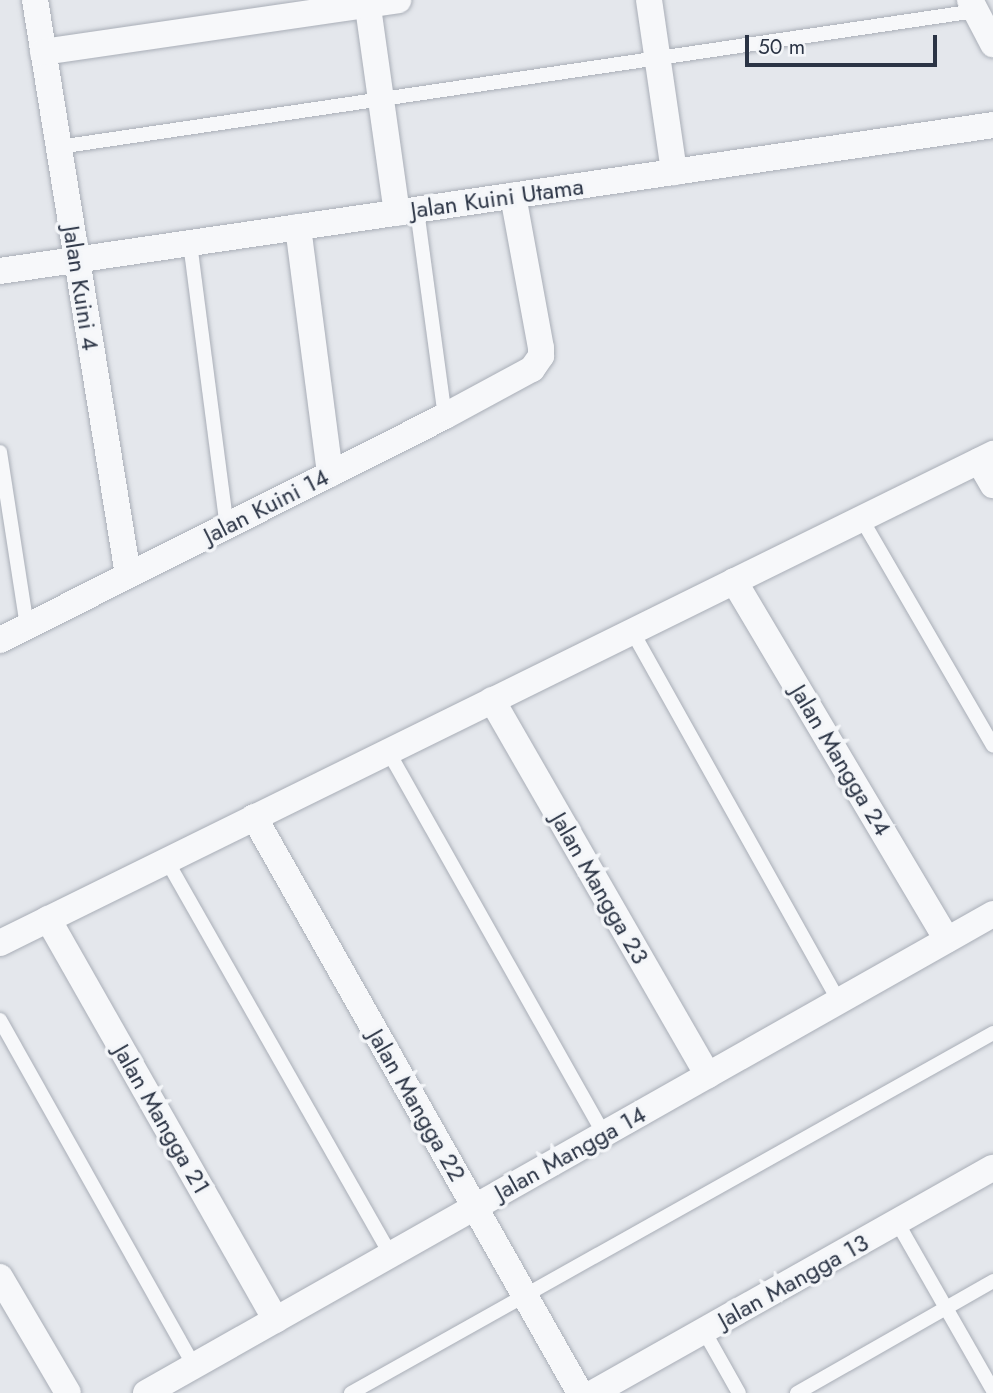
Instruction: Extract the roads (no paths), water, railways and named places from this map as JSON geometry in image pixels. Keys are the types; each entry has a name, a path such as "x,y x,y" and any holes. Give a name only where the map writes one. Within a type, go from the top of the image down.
{"street":[{"name":"Jalan Kuini 4","path":"35,0 128,575"},
{"path":"43,52 367,2 398,0"},
{"path":"649,0 674,172"},
{"path":"367,2 381,99 407,211"},
{"path":"973,6 993,44"},
{"name":"Jalan Kuini Utama","path":"0,271 993,125"},
{"name":"Jalan Kuini 14","path":"0,639 445,416 530,370 537,363 541,348 513,196"},
{"path":"298,227 330,474"},
{"path":"0,943 986,457 993,485"},
{"name":"Jalan Mangga 24","path":"734,581 947,940"},
{"name":"Jalan Mangga 23","path":"492,700 708,1075"},
{"name":"Jalan Mangga 22","path":"254,817 580,1393"},
{"name":"Jalan Mangga 14","path":"146,1393 993,914"},
{"name":"Jalan Mangga 21","path":"48,919 276,1320"},
{"name":"Jalan Mangga 13","path":"593,1393 993,1168"},
{"path":"0,1277 68,1393"}],"lane":[{"path":"59,147 658,58 973,6"},
{"path":"407,211 445,416"},
{"path":"190,243 227,526"},
{"path":"0,452 27,626"},
{"path":"861,519 993,746"},
{"path":"632,631 839,1001"},
{"path":"388,751 604,1134"},
{"path":"167,861 391,1255"},
{"path":"0,1020 194,1366"},
{"path":"351,1393 993,1033"},
{"path":"897,1222 993,1391"},
{"path":"797,1393 993,1282"},
{"path":"704,1331 739,1393"}]}
